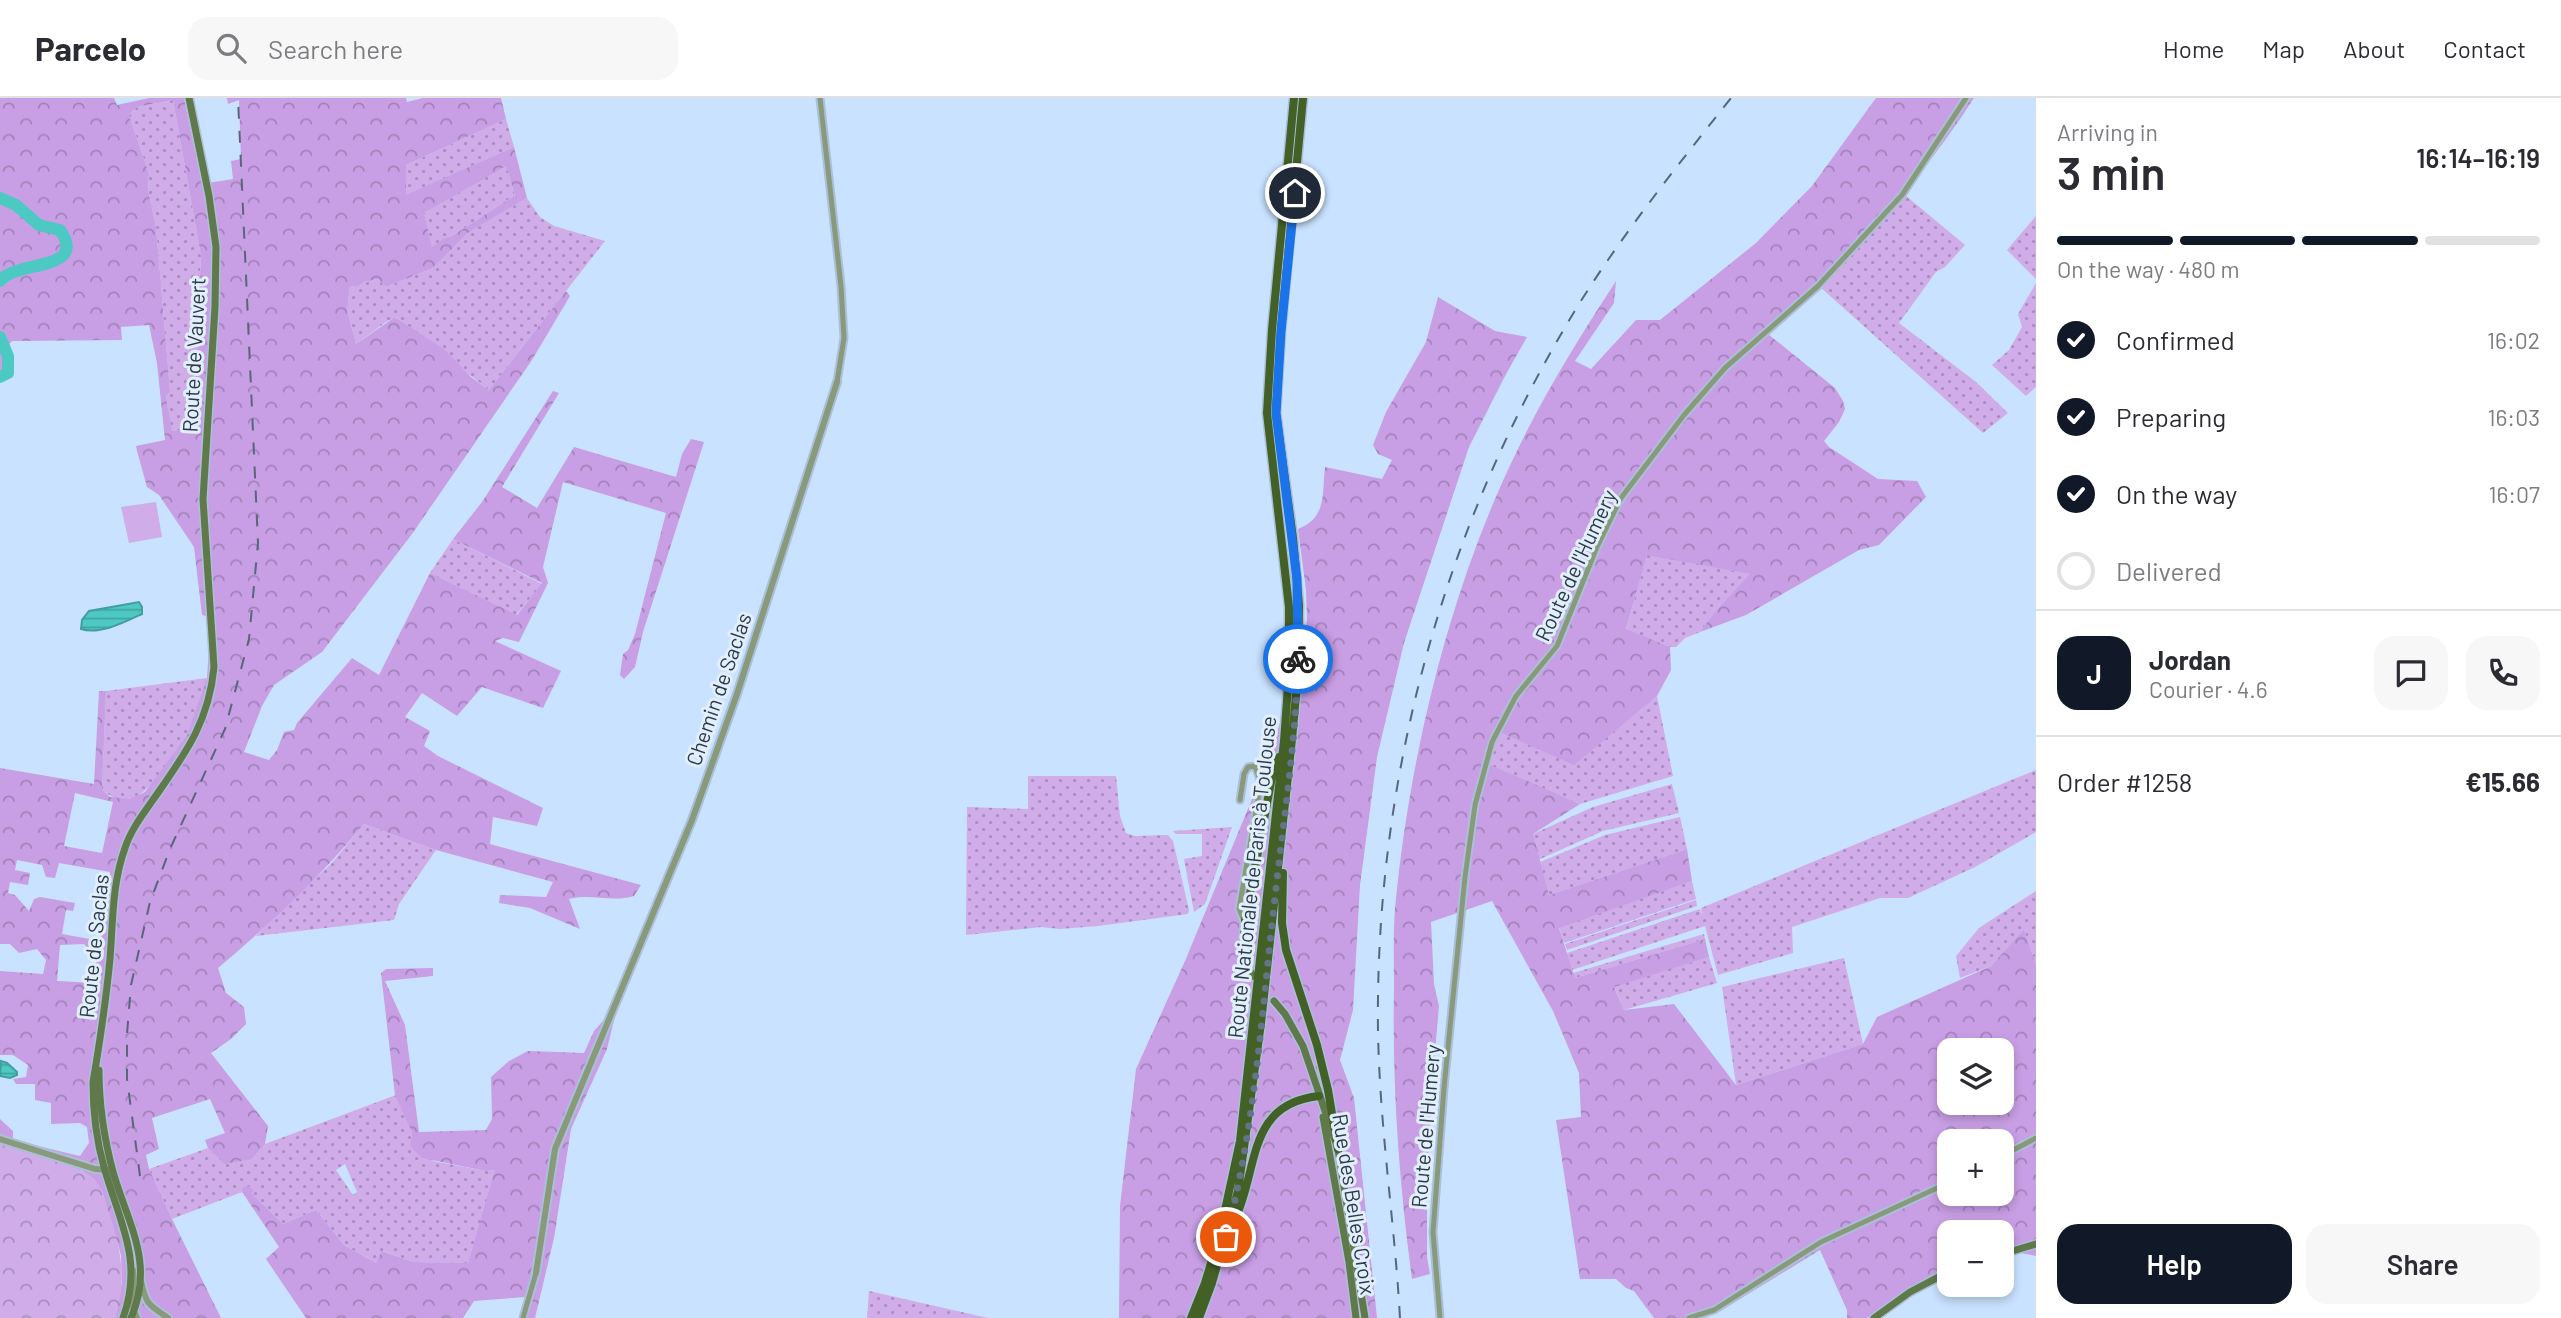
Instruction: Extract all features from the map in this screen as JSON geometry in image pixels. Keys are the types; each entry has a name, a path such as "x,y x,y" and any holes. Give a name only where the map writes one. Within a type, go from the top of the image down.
{"main road":[{"name":"Route de Vauvert","path":"189,98 209,196 216,247 203,499 212,616"},
{"name":"Route Nationale de Paris à Toulouse","path":"1191,1318 1220,1233 1240,1141 1284,741 1289,673 1289,607 1267,413 1272,330 1294,98"},
{"name":"Route Nationale de Paris à Toulouse","path":"1199,1318 1226,1237 1238,1191 1246,1143 1298,673 1299,605 1276,413 1303,98"},
{"name":"Route de Saclas","path":"130,1316 127,1307 132,1268 131,1252 104,1168 93,1100 93,1082 110,958 113,896 121,860 132,831 189,749 205,713 214,667 212,616"},
{"path":"1253,976 1241,947 1272,778 1284,741"},
{"path":"1280,852 1283,873 1282,923 1286,950 1317,1045 1338,1149"},
{"path":"1226,1237 1243,1202 1263,1129 1284,1109 1306,1098 1319,1096 1297,1032 1274,1001"},
{"name":"Route de Saclas","path":"99,1052 102,1118 113,1173 137,1240 141,1280 130,1316"},
{"name":"Rue des Belles Croix","path":"1319,1096 1338,1149 1365,1318"},
{"name":"Rue des Belles Croix","path":"1319,1096 1349,1262 1356,1318"},
{"path":"2014,1250 2036,1244"},
{"path":"1874,1318 1910,1292 1937,1278"}],"street":[{"name":"Chemin de Saclas","path":"536,1273 555,1149 692,820 737,694 837,382 844,338 841,286 820,98"},
{"name":"Route de l'Humery","path":"1440,1318 1433,1232 1446,1061 1475,805 1492,742 1516,696 1557,646 1597,547 1621,498 1684,415 1725,368 1818,286 1902,195 1966,98"},
{"path":"1241,800 1244,774 1248,767 1255,766 1261,782 1239,909 1245,921"},
{"path":"2014,1150 2036,1138"},
{"path":"0,1139 95,1169 104,1168 113,1173"},
{"path":"1689,1318 1714,1310 1821,1242 1937,1188"},
{"path":"523,1318 536,1273"},
{"path":"141,1280 149,1307 168,1318"},
{"path":"130,1316 149,1307"}],"green space":[{"path":"0,98 114,98 117,105 149,98 184,98 202,184 233,179 231,161 241,159 239,100 228,104 227,98 406,98 407,102 423,98 501,98 506,119 406,165 406,195 514,147 527,198 468,233 433,268 386,287 378,279 364,282 357,287 350,286 347,310 356,344 395,317 445,350 471,377 489,390 566,291 570,296 532,360 412,534 322,652 274,685 262,706 244,752 269,760 277,750 284,732 294,730 352,658 379,675 430,573 517,615 542,583 453,539 482,502 553,391 559,393 502,487 537,508 574,447 676,477 682,454 691,439 704,442 643,632 635,667 624,679 620,675 623,654 628,650 635,634 666,513 563,482 543,567 548,583 519,642 503,638 495,641 561,671 543,708 482,687 457,716 422,693 405,717 430,731 424,746 438,756 543,808 537,826 493,817 490,844 641,885 634,896 618,899 569,899 580,929 530,908 499,903 500,895 546,897 553,882 436,850 364,824 294,899 218,968 226,993 244,1007 246,1024 211,1053 268,1126 265,1144 252,1159 225,1164 208,1148 205,1140 225,1133 210,1099 152,1118 159,1149 146,1155 149,1169 172,1219 221,1318 115,1318 122,1282 121,1255 102,1191 83,1171 0,1145 0,1119 13,1131 13,1140 80,1156 89,1143 87,1127 80,1123 51,1124 51,1103 35,1100 35,1084 16,1084 13,1079 26,1077 28,1065 13,1055 0,1055 0,971 43,974 46,960 37,949 19,953 10,944 0,944 0,768 94,784 99,691 106,691 102,789 110,797 129,799 145,792 187,735 207,678 209,647 206,616 202,615 194,547 159,495 147,487 136,446 165,440 157,363 149,325 121,327 122,340 12,341 9,344 13,360 12,370 0,381","holes":["173,100 201,256 193,429 172,431 166,397 170,391 156,227 148,190 149,174 129,115 137,107","506,166 515,195 432,247 424,213","75,793 113,802 102,853 64,846","17,860 42,865 46,877 55,878 59,863 110,872 101,941 62,934 66,910 73,911 75,903 40,897 34,899 29,911 15,895 8,893 10,882 28,885 30,873 15,870","84,944 96,958 96,983 57,981 60,945"]},
{"path":"1876,98 1974,98 1928,163 1878,223 1768,334 1835,388 1843,401 1845,409 1839,422 1824,441 1829,447 1878,479 1917,481 1926,497 1879,545 1859,550 1746,615 1700,632 1750,574 1647,555 1626,629 1670,647 1671,670 1657,696 1574,765 1499,732 1486,763 1580,804 1533,834 1549,895 1687,849 1692,881 1559,928 1575,978 1705,939 1709,957 1614,987 1624,1010 1674,1004 1736,1085 1863,1044 1877,1017 1991,966 2024,929 2036,965 2036,1256 2014,1251 2014,1220 1937,1220 1937,1275 1906,1290 1867,1318 1847,1318 1847,1310 1820,1250 1722,1310 1704,1318 1654,1318 1634,1291 1616,1279 1580,1279 1556,1120 1581,1117 1579,1073 1553,1011 1492,901 1431,922 1434,984 1439,1006 1431,1097 1427,1202 1427,1257 1430,1274 1412,1279 1403,1206 1395,1098 1395,909 1410,793 1422,735 1436,676 1470,562 1491,507 1526,432 1616,281 1614,303 1575,361 1591,369 1636,320 1660,320 1756,243 1812,186"},
{"path":"173,100 201,256 193,430 171,431 166,397 170,391 156,227 148,190 149,174 129,115 137,107"},
{"path":"506,119 514,147 406,196 406,165"},
{"path":"506,165 515,195 432,248 424,213"},
{"path":"1905,195 1965,245 1945,267 1936,272 1899,323 1976,382 2008,413 1983,433 1819,286"},
{"path":"527,198 540,217 554,226 605,241 489,390 396,317 356,344 347,310 350,286 357,287 364,282 378,279 386,287 433,268 468,233"},
{"path":"2036,216 2036,279 2007,250"},
{"path":"2036,283 2036,387 2026,396 1992,365 2009,350 2022,327 2018,314"},
{"path":"1438,297 1495,331 1527,337 1469,447 1404,643 1377,757 1360,885 1353,1010 1340,1060 1354,1098 1377,1318 1119,1318 1120,1206 1136,1069 1185,961 1269,758 1303,650 1307,619 1306,590 1298,529 1318,512 1323,496 1325,467 1382,479 1392,460 1378,454 1373,445 1386,412 1426,342"},
{"path":"156,502 162,537 129,543 121,507"},
{"path":"453,539 542,584 516,615 430,573"},
{"path":"1647,554 1751,574 1713,614 1700,632 1685,638 1676,647 1670,647 1626,630"},
{"path":"207,678 187,735 149,787 132,798 122,800 112,797 102,789 106,691"},
{"path":"1657,696 1673,776 1580,804 1486,764 1499,732 1574,764"},
{"path":"2036,770 2036,832 1975,867 1908,898 1880,898 1792,927 1793,953 1718,975 1705,926 1572,970 1567,953 1700,909 1702,916 1701,908"},
{"path":"1028,776 1116,776 1120,816 1126,833 1135,836 1168,835 1173,841 1188,914 1098,926 1060,929 1041,927 966,935 967,807 1028,809"},
{"path":"1672,784 1679,813 1603,831 1538,860 1533,834 1593,807"},
{"path":"1680,817 1687,849 1549,895 1540,862 1605,835"},
{"path":"364,824 436,850 399,904 394,920 256,936 287,903 331,864"},
{"path":"1232,827 1205,904 1194,912 1184,859 1202,856 1202,834 1176,834 1173,831"},
{"path":"1692,881 1696,899 1564,943 1559,927"},
{"path":"2036,891 2036,965 2024,929 1991,966 1960,978 1956,956 1979,928"},
{"path":"1696,900 1697,906 1567,950 1565,944"},
{"path":"1704,934 1705,939 1575,978 1573,973"},
{"path":"1709,957 1717,983 1624,1010 1614,986"},
{"path":"1844,958 1863,1044 1736,1085 1722,987"},
{"path":"433,968 433,976 385,981 405,1025 419,1132 486,1130 492,1119 491,1077 509,1061 528,1051 584,1053 594,1031 618,1004 607,1049 571,1129 554,1238 535,1318 519,1318 525,1297 474,1301 463,1318 306,1318 266,1259 279,1247 242,1192 243,1187 249,1186 254,1191 251,1193 283,1224 316,1210 344,1245 376,1263 382,1251 413,1262 468,1263 495,1170 486,1171 422,1158 410,1146 412,1133 395,1095 381,973 386,969"},
{"path":"396,1095 412,1133 411,1139 433,1161 486,1171 496,1170 468,1263 413,1262 383,1251 376,1263 344,1245 316,1210 283,1224 244,1187 242,1192 172,1219 149,1169 208,1148 225,1163 252,1159 265,1144","holes":["345,1164 357,1192 353,1195 336,1170"]},
{"path":"0,1145 80,1170 98,1184 112,1220 121,1262 121,1289 115,1318 0,1318"},
{"path":"869,1291 988,1318 867,1318"}],"shaded area":[{"path":"139,602 142,614 104,629 81,629 82,620 89,611"},
{"path":"1,1061 7,1063 17,1075 10,1078 0,1076"}],"waterway":[{"path":"0,198 16,205 39,225 60,230 66,243 65,253 58,259 20,270 0,281"},
{"path":"0,337 8,356 8,373 0,377"}],"railway":[{"path":"140,1176 127,1079 131,985 150,902 170,849 225,729 249,639 258,543 238,98"},
{"path":"1400,1318 1382,1118 1378,1037 1382,906 1393,815 1409,725 1432,637 1460,550 1494,466 1534,383 1579,304 1614,251 1731,98"}],"way so far":[{"path":"1226,1237 1238,1191 1246,1143 1261,1023 1292,739 1298,659"}],"route":[{"path":"1295,193 1276,413 1297,579 1298,659"}]}
